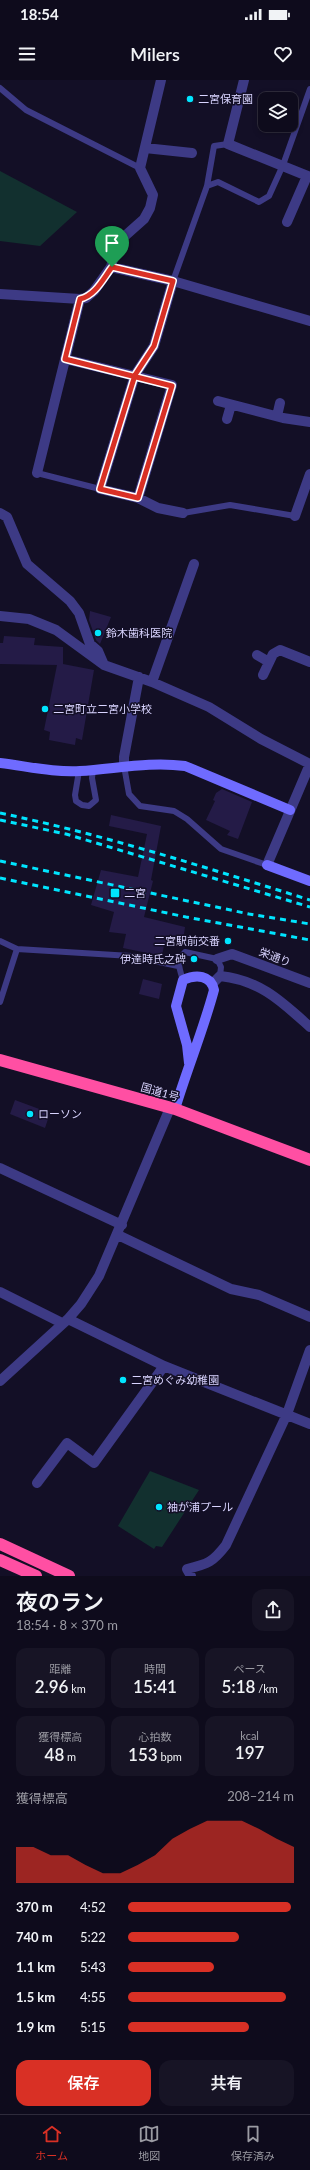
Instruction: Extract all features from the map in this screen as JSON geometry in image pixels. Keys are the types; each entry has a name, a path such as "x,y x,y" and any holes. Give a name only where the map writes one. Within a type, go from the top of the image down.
{"highway":[{"name":"国道1号","path":"0,1060 172,1109 310,1160"},
{"path":"0,1544 69,1576"},
{"path":"0,1560 36,1576"}],"street":[{"path":"0,294 80,299 86,298 94,291 112,267 117,243 144,219 150,208 153,195 140,168 161,80"},
{"path":"244,80 228,144 283,165 309,177 287,222"},
{"path":"144,148 192,154"},
{"path":"112,267 173,281 310,321"},
{"path":"173,281 154,346 135,375 100,489 138,498 158,508 183,513"},
{"path":"37,473 80,299"},
{"path":"65,359 135,375 172,386 138,498"},
{"path":"218,401 277,416 310,422"},
{"path":"277,416 280,403"},
{"path":"227,419 231,404"},
{"path":"296,516 310,474"},
{"path":"0,513 6,517 27,564 70,601 79,613 90,644 98,651 104,665"},
{"path":"152,682 194,564"},
{"path":"0,616 29,619 56,630 104,665 152,682 209,707 261,739 310,764 267,866 310,881"},
{"path":"263,675 273,654 280,650 310,662"},
{"path":"257,655 269,662"},
{"path":"124,766 139,677"},
{"path":"0,763 79,771 124,766 170,764 185,766 290,810"},
{"name":"栄通り","path":"217,959 232,954 310,983"},
{"path":"0,1381 65,1321 81,1304 99,1276 172,1109 203,1031 214,990 213,983 207,979 197,976 184,980 176,1006 188,1044 189,1063"},
{"path":"213,983 220,976 232,977 271,993 310,1027"},
{"path":"180,1019 192,1034 200,1034 203,1031"},
{"path":"0,1168 122,1225"},
{"path":"118,1235 231,1289 259,1294 310,1317"},
{"path":"0,1292 164,1366 310,1424"},
{"path":"191,1576 187,1569 206,1564 215,1559 226,1545 287,1414 310,1350"},
{"path":"37,1483 67,1443 94,1463 164,1366"}],"lane":[{"path":"0,88 26,110 140,168"},
{"path":"207,186 218,182 259,202 269,196 283,165 310,89"},
{"path":"173,281 207,186 214,146 228,144"},
{"path":"37,473 100,489"},
{"path":"183,513 230,505 296,516"},
{"path":"124,766 129,794 140,806 174,812 187,819 220,849 267,866"},
{"path":"79,771 75,795 76,801 82,805 89,806 96,800 92,778 93,770"},
{"path":"0,941 17,949 131,956 178,966"},
{"path":"0,1002 17,949"},
{"path":"184,980 178,966 180,957 185,952 217,959 221,967 220,976"}],"green space":[{"path":"0,171 77,212 40,246 0,241"},
{"name":"袖が浦プール","path":"150,1471 199,1490 162,1547 156,1546 154,1549 118,1526"}],"building":[{"name":"鈴木歯科医院","path":"90,611 111,617 100,644 96,640 89,620"},
{"path":"4,636 35,638 34,645 63,647 63,664 94,670 82,740 76,738 75,745 49,740 50,732 44,730 57,665 0,664 0,643 3,643"},
{"path":"222,789 252,802 238,839 227,835 230,831 206,820 215,801 213,800 216,793"},
{"path":"111,815 161,826 151,880 153,881 144,917 185,927 184,934 173,939 172,946 164,945 162,956 123,948 126,934 109,932 114,912 91,905 101,870 138,877 147,834 109,826"},
{"path":"143,979 162,984 159,999 139,994"},
{"name":"ローソン","path":"15,1100 50,1113 45,1128 10,1114"}],"railway":[{"path":"0,813 78,831 194,864 310,900"},
{"path":"0,820 66,834 310,907"},
{"path":"0,861 249,914 310,924"},
{"path":"0,878 186,917 310,940"}],"place":[{"name":"二宮保育園","path":"190,99"},
{"name":"鈴木歯科医院","path":"98,633"},
{"name":"二宮町立二宮小学校","path":"45,709"},
{"name":"二宮","path":"115,893"},
{"name":"二宮駅前交番","path":"228,941"},
{"name":"伊達時氏之碑","path":"194,959"},
{"name":"ローソン","path":"30,1114"},
{"name":"二宮めぐみ幼稚園","path":"123,1380"},
{"name":"袖が浦プール","path":"159,1507"}],"route":[{"path":"112,267 94,291 86,298 80,299 65,359 135,375 172,386 138,498 100,489 135,375 154,346 173,281 112,267"}]}
